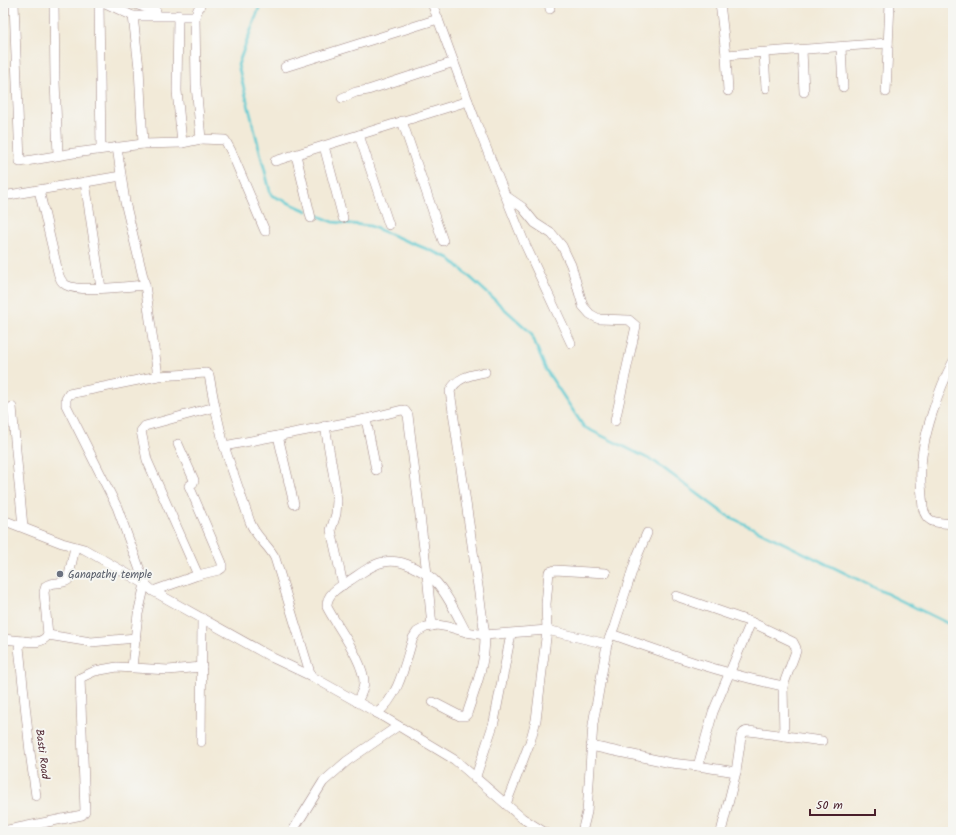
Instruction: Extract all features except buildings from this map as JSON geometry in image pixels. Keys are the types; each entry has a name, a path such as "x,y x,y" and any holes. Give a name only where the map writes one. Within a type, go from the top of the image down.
{"street":[{"path":"14,3 20,162 58,155 143,144 182,143 201,139 225,140 265,231"},
{"path":"54,3 58,155"},
{"path":"98,3 101,149"},
{"path":"105,3 133,16 157,10"},
{"path":"132,3 178,15 195,16"},
{"path":"200,3 195,16 196,85 201,139"},
{"path":"432,3 468,101 524,242 571,343"},
{"path":"720,3 728,90"},
{"path":"886,92 890,3"},
{"path":"178,15 177,91 182,143"},
{"path":"133,16 139,68 143,144"},
{"path":"285,67 438,19"},
{"path":"726,56 888,43"},
{"path":"841,47 843,87"},
{"path":"802,50 804,92"},
{"path":"764,53 766,88"},
{"path":"342,98 356,92 368,90 454,62"},
{"path":"274,161 468,101"},
{"path":"402,122 443,240"},
{"path":"359,135 389,225"},
{"path":"324,146 343,218"},
{"path":"117,147 125,202 145,285 158,376"},
{"path":"296,155 311,218"},
{"path":"3,196 121,176"},
{"path":"85,182 101,288"},
{"path":"39,190 61,280 68,286 87,289 145,285"},
{"path":"506,196 522,207 535,223 552,234 562,246 571,265 583,306 590,314 599,319 629,320 636,326 615,421"},
{"path":"953,362 947,373 929,425 921,468 925,514 928,519 932,521 953,524"},
{"path":"433,702 460,716 465,716 467,714 482,669 485,650 485,635 450,391 453,384 459,380 467,376 485,372"},
{"path":"132,667 138,614 145,584 117,507 66,405 66,399 69,394 158,376 206,373 209,376 214,407 224,446 254,532 272,553 278,565 311,676"},
{"path":"12,407 23,527"},
{"path":"198,575 147,460 141,431 144,426 214,407"},
{"path":"224,446 402,410 405,411 408,415 432,626"},
{"path":"366,418 376,470"},
{"path":"325,426 337,500 336,514 331,530 343,585"},
{"path":"278,436 294,504"},
{"path":"153,591 222,568 222,563 189,486 194,480 178,444"},
{"path":"3,520 84,549 145,584 153,591 273,658 311,676 377,713 454,760 522,818 544,832"},
{"path":"582,832 588,812 593,724 607,644 629,577 647,533"},
{"path":"48,636 44,592 46,586 50,583 61,584 68,580 75,546"},
{"path":"357,702 364,683 362,671 351,647 327,607 327,601 330,596 343,585 375,564 384,561 405,563 427,574 442,588 466,632"},
{"path":"506,804 534,729 547,630 546,604 549,572 555,570 606,573"},
{"path":"676,596 751,622 793,642 796,651 783,686 784,736"},
{"path":"202,618 202,742"},
{"path":"698,766 713,712 751,622"},
{"path":"377,713 385,706 394,692 413,638 417,632 426,627 449,627 485,635 547,630 607,644"},
{"path":"475,778 494,722 510,634"},
{"path":"611,634 659,651 758,681 783,686"},
{"path":"48,636 91,642 136,638"},
{"path":"3,639 37,642 44,640 48,636"},
{"name":"Basti Road","path":"23,641 19,647 36,796"},
{"path":"3,831 82,815 84,813 86,808 81,726 80,678 95,671 117,667 168,670 202,667"},
{"path":"292,832 322,782 347,761 398,726"},
{"path":"721,832 736,772 741,737 745,731 822,741"},
{"path":"591,746 671,764 698,766 736,772"}],"waterway":[{"path":"261,3 238,65 271,195 307,211"},
{"path":"312,213 333,222 370,226 449,258 531,333 546,370 584,427 655,462 726,515 953,626"}],"place":[{"name":"Ganapathy temple","path":"60,574"}]}
